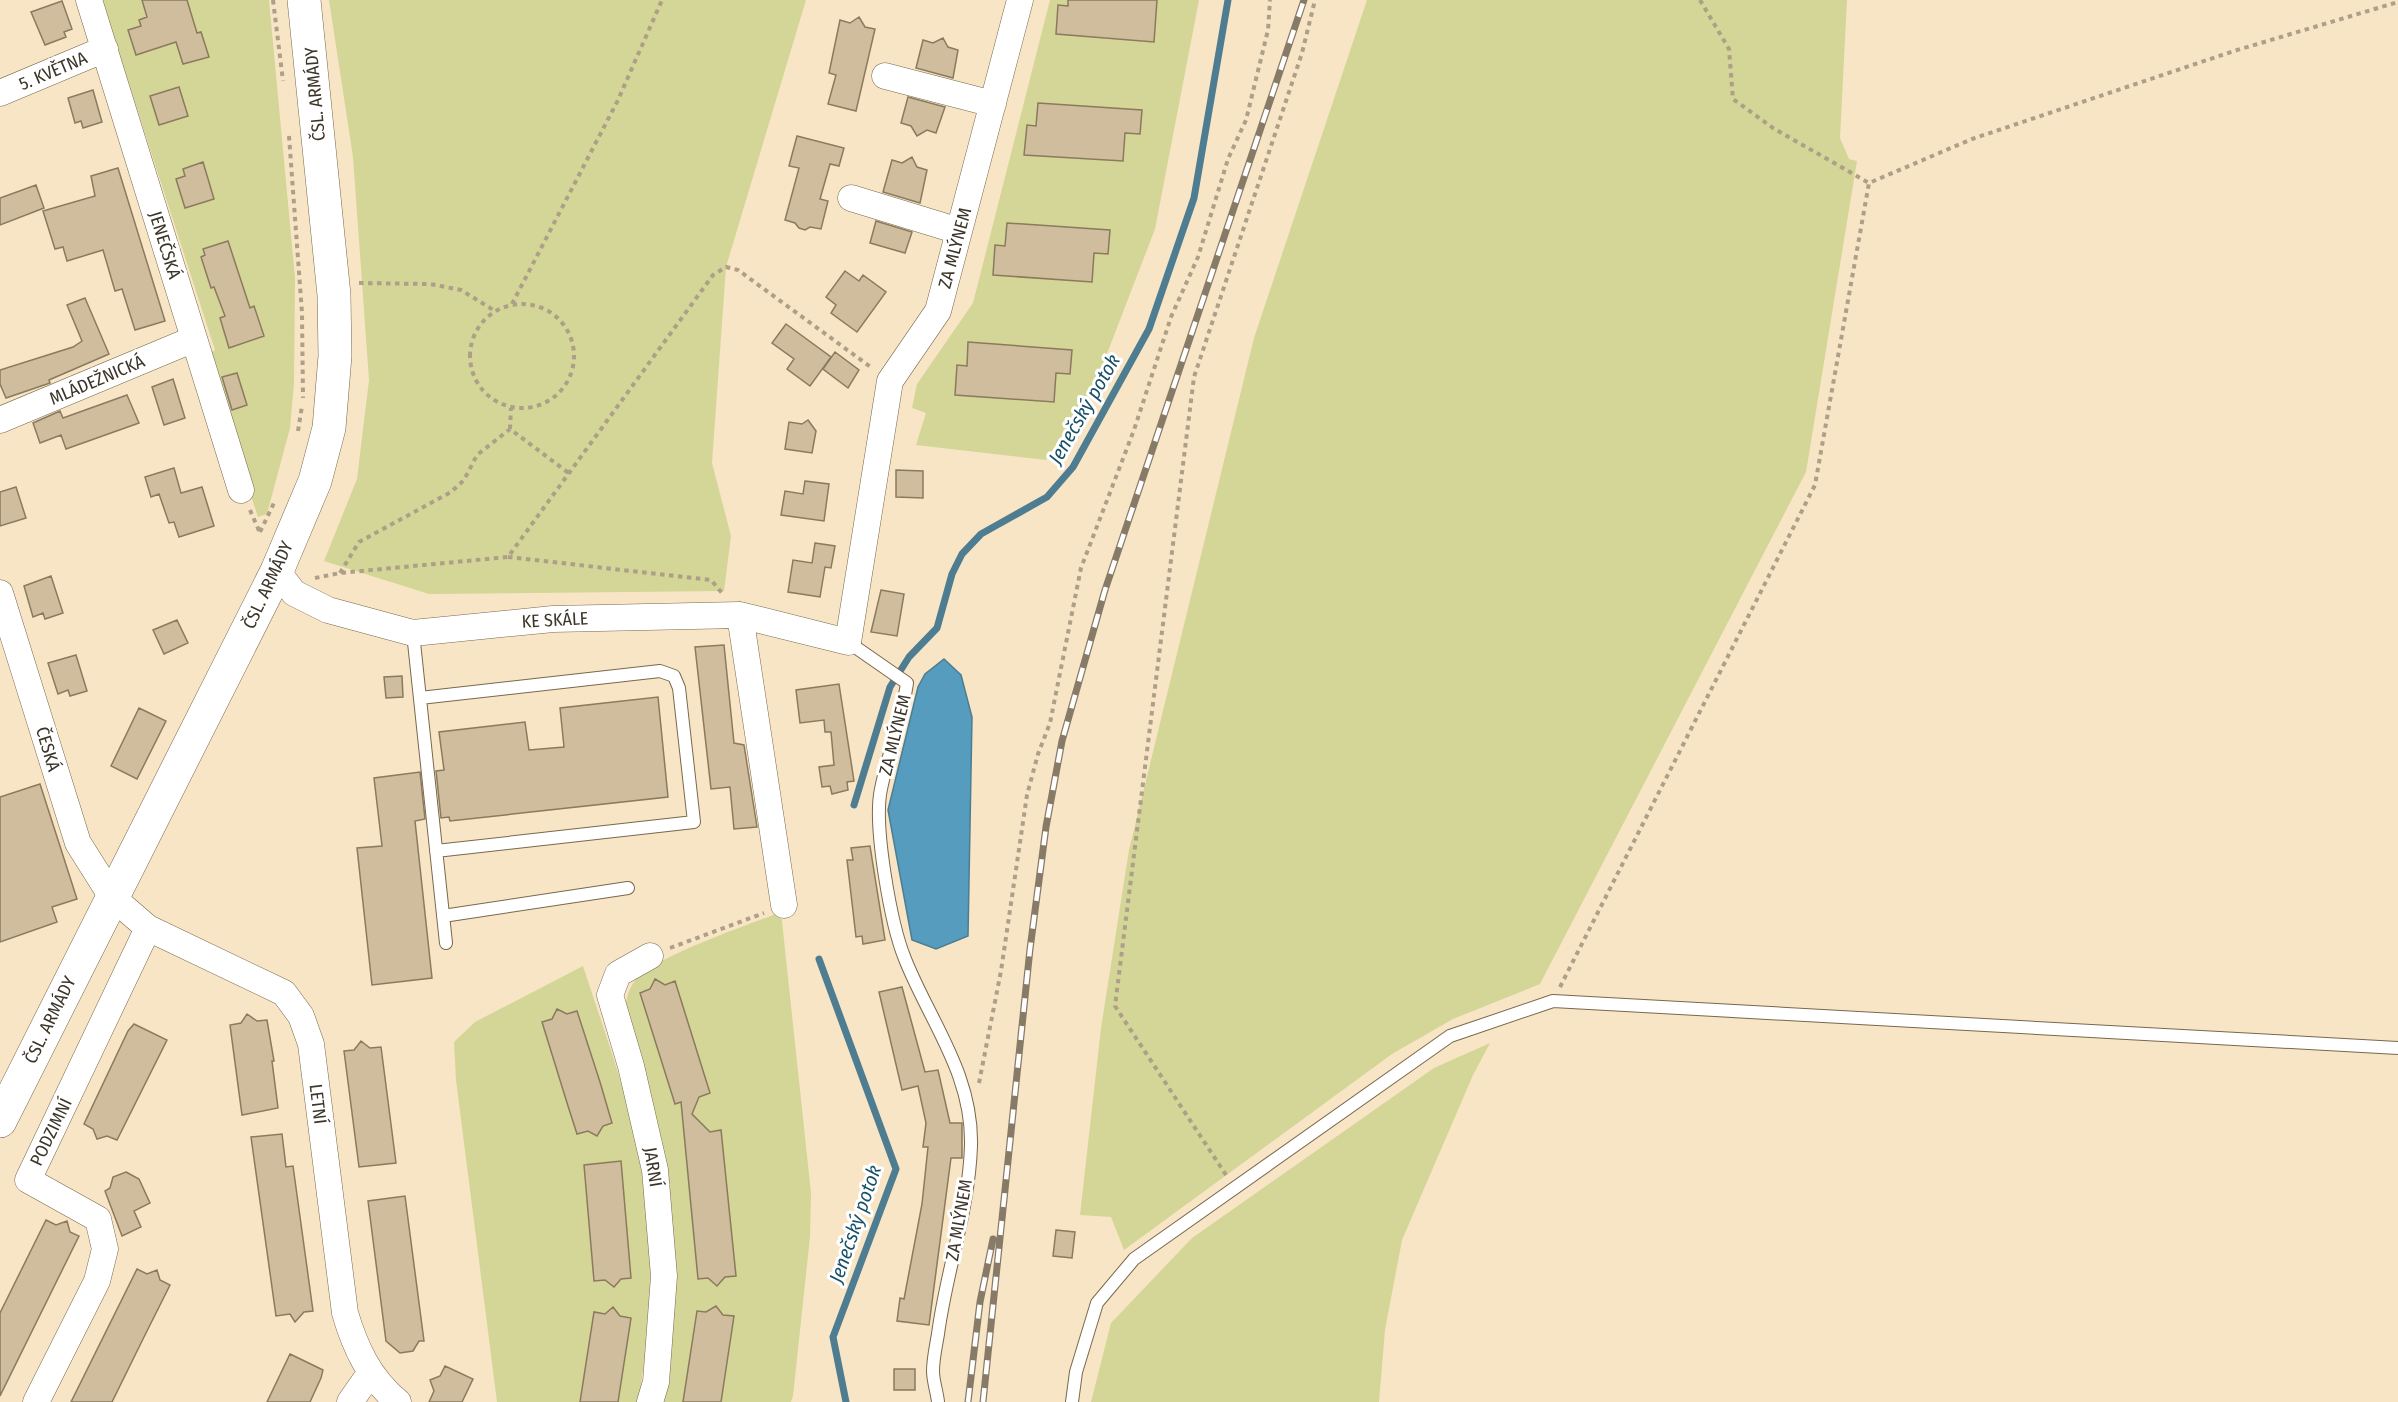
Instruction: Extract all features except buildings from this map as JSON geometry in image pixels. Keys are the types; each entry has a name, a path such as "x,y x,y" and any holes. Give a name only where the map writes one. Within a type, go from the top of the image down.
{"main road":[{"name":"ČSL. ARMÁDY","path":"0,1121 112,897 285,582 315,481 329,428 335,356 334,295 304,0"}],"street":[{"name":"JENEČSKÁ","path":"89,0 241,490"},
{"name":"ZA MLÝNEM","path":"848,642 890,381 938,311 1020,0"},
{"name":"5. KVĚTNA","path":"0,93 105,49"},
{"path":"885,76 993,104"},
{"path":"851,198 959,231"},
{"name":"MLÁDEŽNICKÁ","path":"0,420 194,339"},
{"name":"KE SKÁLE","path":"285,582 328,610 413,633 553,619 740,615 848,642"},
{"name":"ČESKÁ","path":"0,593 78,843 112,897"},
{"path":"740,615 784,905"},
{"name":"LETNÍ","path":"112,897 148,928 284,993 301,1016 311,1044 345,1313 356,1350 371,1372 398,1402"},
{"name":"PODZIMNÍ","path":"36,1402 97,1281 105,1249 98,1219 28,1180 148,928"},
{"name":"JARNÍ","path":"650,956 618,974 610,995 631,1066 655,1170 664,1276 656,1382 650,1402"},
{"path":"350,1402 371,1372"}],"lane":[{"path":"413,633 446,943"},
{"name":"ZA MLÝNEM","path":"848,642 905,679 907,689 880,791 879,814 887,886 905,959 941,1029 957,1068 969,1117 971,1146 966,1188 939,1321 933,1371 938,1402"},
{"path":"420,698 660,671 674,676 679,688 694,822 436,851"},
{"path":"443,916 628,888"},
{"path":"1071,1402 1076,1372 1097,1303 1134,1259 1450,1036 1553,1001 2398,1048"}],"path":[{"path":"273,0 284,90"},
{"path":"512,304 618,100 662,0"},
{"path":"969,1117 974,1112 1001,971 1027,795 1059,686 1063,649 1076,606 1081,568 1134,430 1171,317 1198,257 1228,159 1248,112 1268,30 1270,0"},
{"path":"1234,1188 1115,1006 1194,377 1302,53 1315,0"},
{"path":"1700,0 1729,49 1733,99 1773,128 1869,183"},
{"path":"1869,183 1972,139 2234,51 2398,2"},
{"path":"288,124 302,313 303,400 298,432"},
{"path":"1553,1001 1815,485 1869,183"},
{"path":"508,557 713,275 726,267 738,270 890,381"},
{"path":"359,283 430,284 461,290 495,310"},
{"path":"530,303 548,309 562,320 572,336 576,354 573,372 564,388 551,401 511,408 487,395 477,382 471,367 470,351 474,335 483,321 495,310 512,304 530,303"},
{"path":"340,573 359,542 451,492 464,480 477,455 510,429 511,408"},
{"path":"510,429 570,474"},
{"path":"241,490 285,582 340,573 508,557 711,580 740,615"},
{"path":"260,532 278,496"},
{"path":"650,956 784,905"}],"green space":[{"path":"102,0 269,0 295,278 294,383 290,428 267,514 258,517 205,355 215,350"},
{"path":"329,0 806,0 726,267 712,463 731,536 724,591 429,594 324,561 357,479 369,380 353,157"},
{"path":"1050,0 1199,0 1155,229 1095,385 1046,460 916,445 926,413 912,408 917,384 973,303"},
{"path":"1367,0 1847,0 1840,138 1849,159 1857,161 1806,472 1540,984 1453,1019 1392,1054 1124,1250 1111,1217 1080,1215 1101,1028 1129,850 1254,338"},
{"path":"781,912 811,1193 810,1237 793,1396 791,1402 663,1402 669,1365 625,1013 627,997 634,982 644,972 660,962 702,942"},
{"path":"583,966 618,1071 642,1168 650,1268 647,1336 638,1402 497,1402 456,1080 454,1042 475,1022"},
{"path":"1490,1043 1473,1075 1402,1240 1385,1330 1379,1402 1091,1402 1111,1323 1192,1238 1434,1068"}],"water":[{"path":"944,659 961,675 972,717 968,936 936,949 912,940 888,810 918,687 925,674"}],"waterway":[{"name":"Jenečský potok","path":"854,805 890,687 909,657 937,628 952,574 962,554 981,534 1047,497 1073,467 1149,329 1194,198 1228,0"},
{"name":"Jenečský potok","path":"819,959 896,1169 833,1337 846,1402"}],"railway":[{"path":"983,1402 1030,949 1046,827 1062,741 1105,590 1304,0"},
{"path":"968,1402 980,1302 993,1239"}]}
